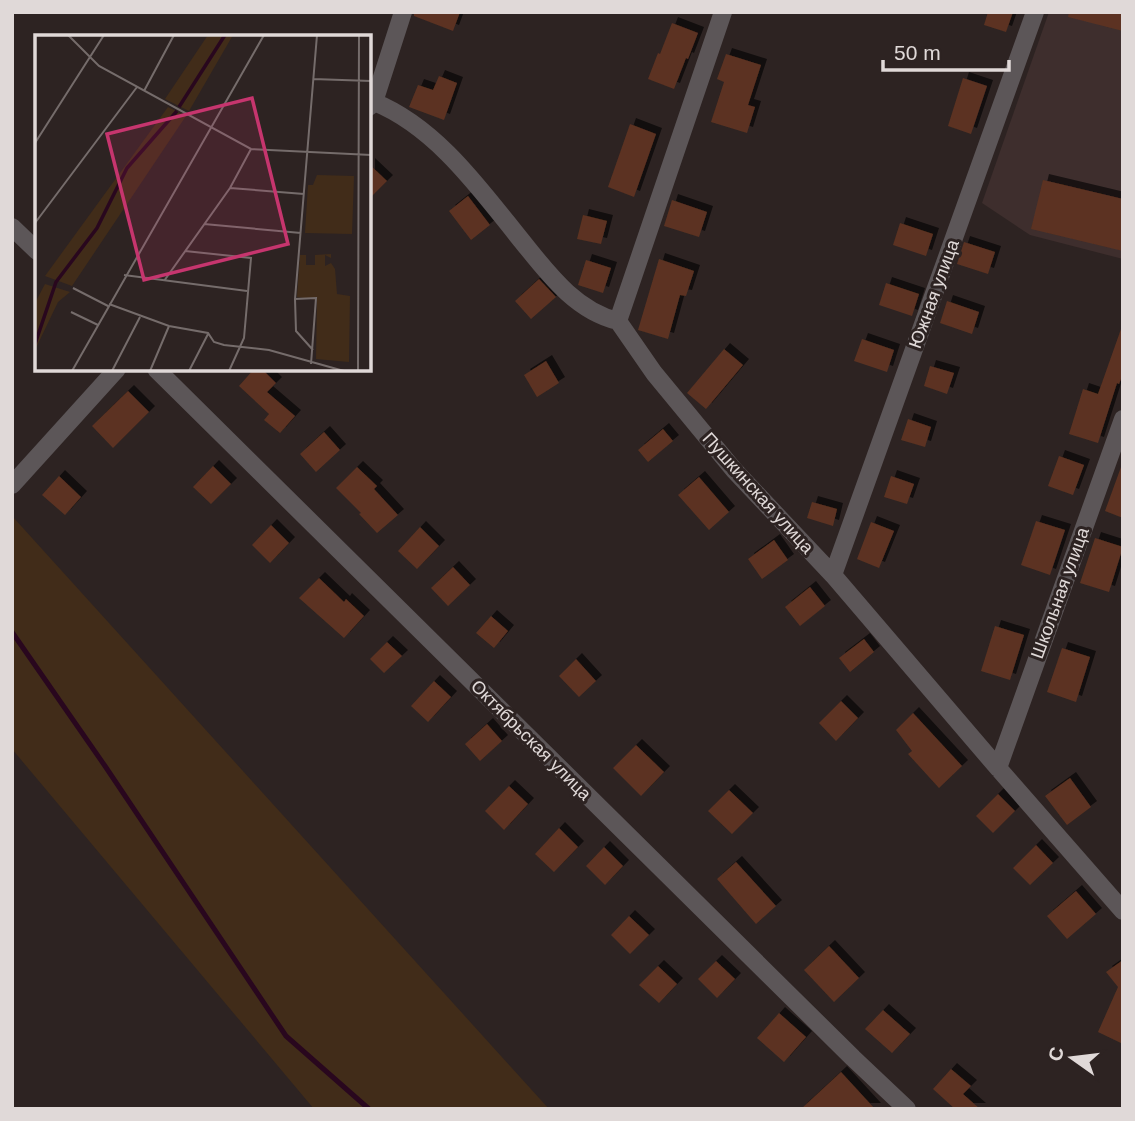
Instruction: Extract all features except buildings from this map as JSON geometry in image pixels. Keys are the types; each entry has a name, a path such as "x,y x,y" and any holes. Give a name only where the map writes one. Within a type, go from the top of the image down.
{"street":[{"path":"403,12 372,105 387,107 422,130 469,176 551,277 587,309 618,321 723,12"},
{"name":"Южная улица","path":"833,575 1035,12"},
{"path":"12,227 35,249"},
{"name":"Пушкинская улица","path":"618,321 654,373 734,470 833,575 1123,911"},
{"path":"12,485 115,371"},
{"name":"Октябрьская улица","path":"158,371 907,1109"},
{"name":"Школьная улица","path":"998,768 1123,419"}],"shaded area":[{"path":"1049,12 1123,12 1123,259 1030,235 982,203"},
{"path":"13,517 549,1109 314,1109 12,749"}],"waterway":[{"path":"12,632 286,1036 369,1109"}]}
